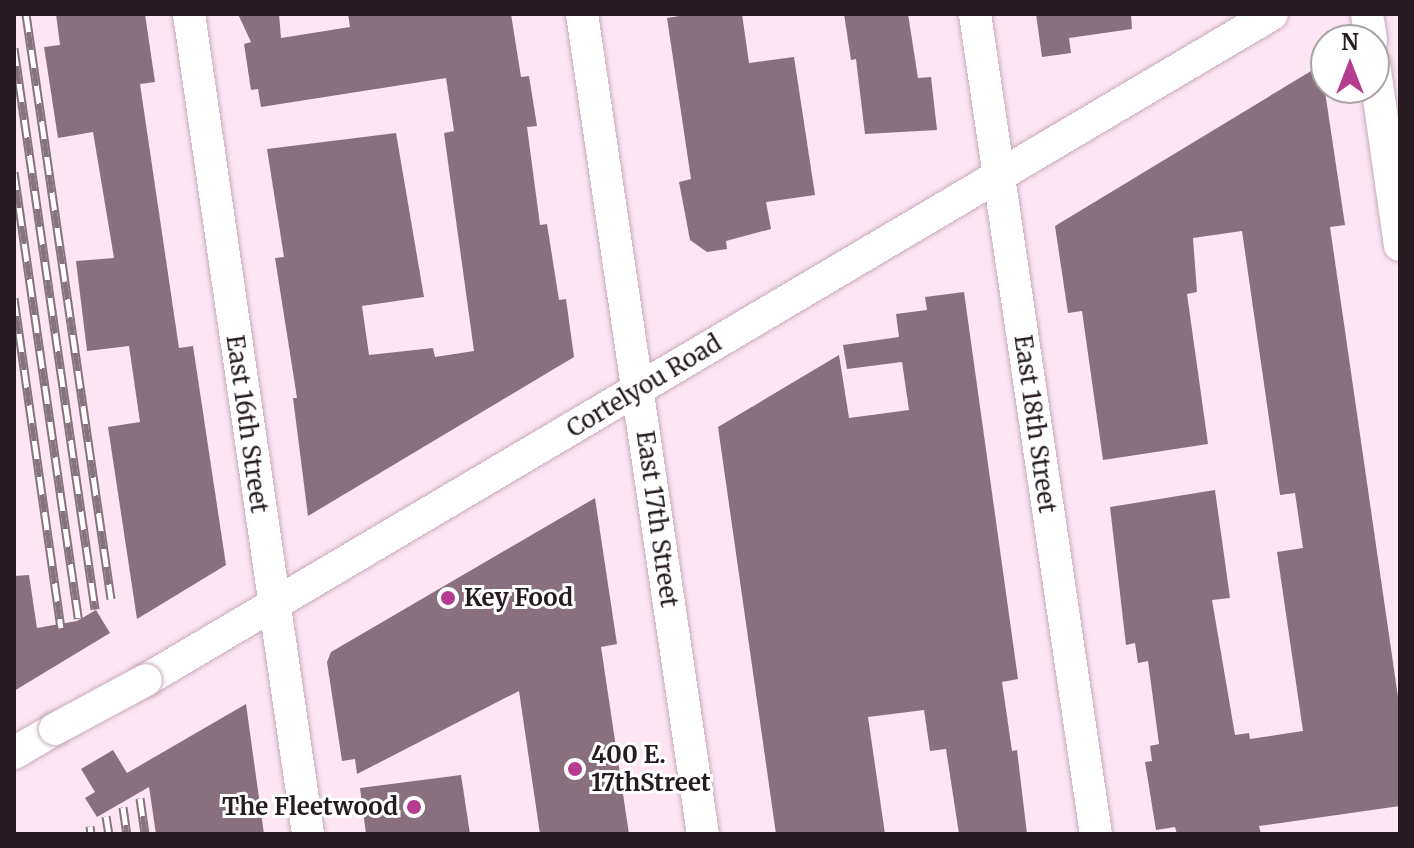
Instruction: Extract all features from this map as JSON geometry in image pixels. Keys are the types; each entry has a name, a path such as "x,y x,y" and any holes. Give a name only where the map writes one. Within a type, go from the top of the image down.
{"street":[{"name":"East 16th Street","path":"189,14 308,834"},
{"name":"East 17th Street","path":"582,14 703,834"},
{"name":"East 18th Street","path":"975,14 1096,834"},
{"name":"Cortelyou Road","path":"14,753 146,680 1272,14"},
{"path":"1380,104 1400,245"}],"building":[{"path":"56,14 145,14 155,82 140,84 179,348 193,346 226,565 137,619 108,427 140,422 129,346 87,351 76,261 114,258 93,132 58,138 44,47 60,45"},
{"path":"238,14 279,14 281,38 350,27 348,14 511,14 521,77 529,76 537,126 527,127 540,225 547,224 559,300 566,299 574,357 308,516 293,398 297,398 275,258 284,257 267,149 396,133 424,297 362,306 369,355 433,348 435,357 474,351 444,133 454,131 446,78 261,107 258,89 251,90 244,44 251,42"},
{"path":"692,14 742,14 749,63 794,57 815,195 766,202 771,229 726,241 727,249 707,252 690,240 679,182 691,179 667,18"},
{"path":"844,14 908,14 918,78 931,77 937,130 865,134 856,59 851,60"},
{"path":"1036,14 1131,14 1132,29 1069,38 1071,53 1042,57"},
{"path":"1310,72 1310,104 1327,104 1345,225 1330,227 1400,711 1400,806 1259,826 1261,834 1177,834 1175,827 1156,830 1145,762 1152,761 1150,746 1159,744 1148,661 1138,663 1135,643 1126,645 1110,507 1215,490 1230,598 1212,600 1235,735 1249,733 1250,739 1303,731 1277,552 1303,548 1295,493 1280,495 1242,231 1193,238 1197,292 1187,294 1208,444 1103,460 1082,311 1068,313 1055,226"},
{"path":"964,292 1018,679 1002,682 1012,751 1017,750 1027,834 959,834 946,749 930,751 924,710 868,717 885,834 776,834 718,427 839,355 849,418 909,410 902,362 847,369 843,345 899,337 896,314 927,310 925,297"},
{"path":"595,498 617,644 601,647 629,834 540,834 519,691 357,774 355,759 342,761 327,662 331,652"},
{"path":"29,575 37,628 77,621 96,610 110,633 14,691 14,576"},
{"path":"246,704 264,834 156,834 149,787 97,817 85,798 95,792 81,769 113,750 127,773"},
{"name":"The Fleetwood","path":"461,775 470,834 366,834 360,788"}],"railway":[{"path":"26,14 111,599"},
{"path":"14,48 95,609"},
{"path":"14,172 78,618"},
{"path":"14,298 61,628"},
{"path":"140,798 145,834"},
{"path":"123,807 127,834"},
{"path":"106,816 109,834"},
{"path":"90,826 91,834"}],"place":[{"name":"Key Food","path":"448,598"},
{"name":"400 E. 17thStreet","path":"575,769"},
{"name":"The Fleetwood","path":"414,807"}]}
